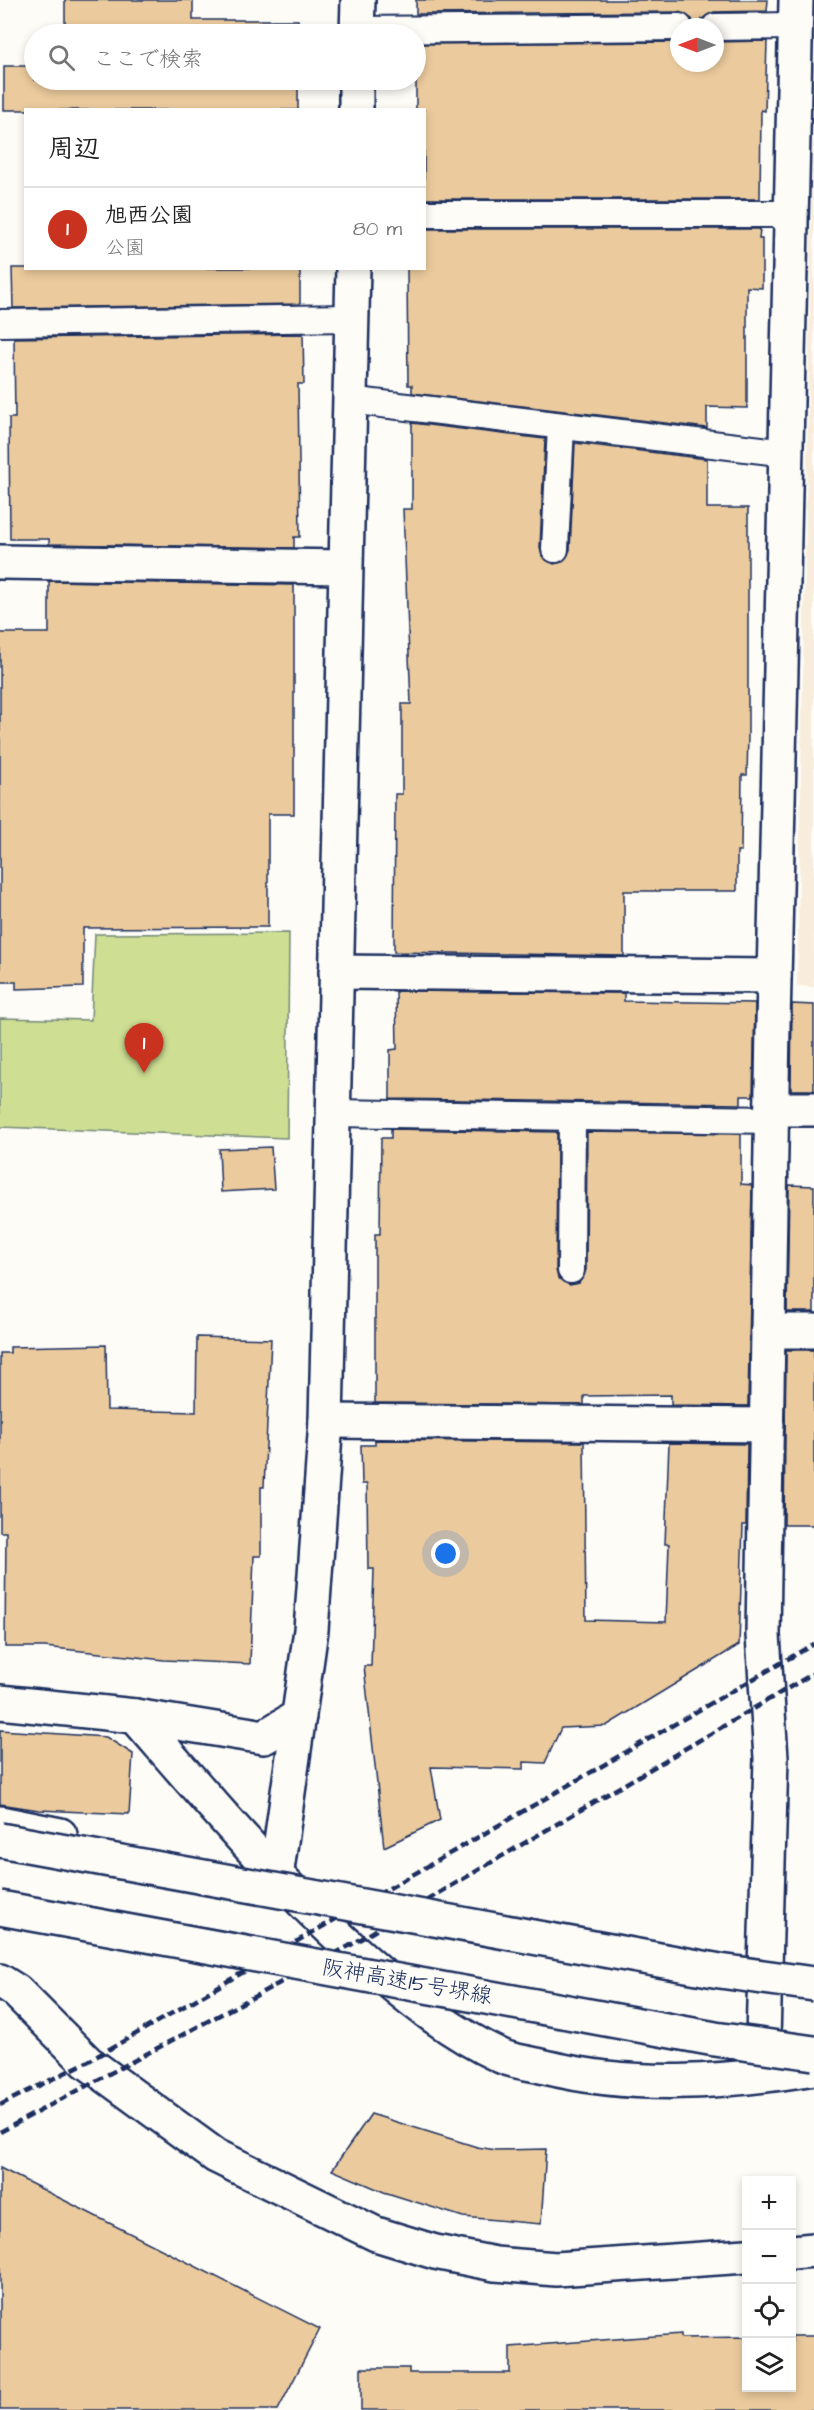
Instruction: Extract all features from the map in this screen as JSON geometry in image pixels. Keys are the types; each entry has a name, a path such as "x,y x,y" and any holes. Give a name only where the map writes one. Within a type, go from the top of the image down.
{"main road":[{"path":"761,2077 771,1758 763,1635 774,976 796,13"},
{"path":"356,108 357,90"},
{"path":"276,1877 311,1630 326,1421 353,270"},
{"path":"0,561 345,567"},
{"path":"336,972 774,976"},
{"path":"773,1114 814,1109"},
{"path":"768,1331 814,1331"},
{"path":"326,1421 767,1425"},
{"path":"0,1702 135,1716 264,1737 299,1716"},
{"path":"135,1716 276,1877 334,1934 422,2010 502,2056 581,2076 661,2084 761,2077 814,2068"},
{"path":"0,1823 276,1877"},
{"path":"0,1840 720,1971 814,1984"},
{"name":"阪神高速15号堺線","path":"0,1908 716,2039 814,2053"},
{"path":"0,1981 16,1990 87,2062 216,2156 376,2234 455,2256 495,2264 556,2269 742,2256"},
{"path":"796,2252 814,2250"}],"lane":[{"path":"724,25 796,13"},
{"path":"358,21 670,27"},
{"path":"426,214 791,214"},
{"path":"0,323 352,318"},
{"path":"349,400 786,453"},
{"path":"555,549 561,426"},
{"path":"333,1113 572,1117 773,1114"},
{"path":"571,1270 572,1117"}],"shaded area":[{"path":"814,88 814,987 797,986"}],"green space":[{"path":"289,933 287,1138 0,1127 0,1018 91,1020 95,934"}],"building":[{"path":"65,0 193,0 193,20 298,20 298,24 65,24"},
{"path":"416,0 768,0 767,11 714,12 704,18 690,18 679,12 416,14"},
{"path":"767,41 765,111 761,110 760,199 426,199 426,108 416,108 416,90 426,90 426,44 670,42 670,72 724,72 724,42"},
{"path":"4,66 24,66 24,90 298,90 298,108 24,108 24,110 4,110"},
{"path":"426,229 760,229 762,288 747,287 747,408 707,407 707,428 412,393 412,385 408,385 407,270 426,270"},
{"path":"12,268 24,268 24,270 300,270 300,304 13,308"},
{"path":"303,334 304,384 298,384 300,537 294,537 294,548 49,544 49,539 10,539 9,418 15,418 14,338"},
{"path":"412,423 545,439 540,548 542,556 554,564 562,562 570,550 575,443 707,459 707,508 748,508 747,775 742,775 741,851 737,851 737,891 624,891 624,956 394,952 395,794 402,794 402,704 411,704 403,509 412,509"},
{"path":"49,581 294,585 294,814 268,814 268,927 83,928 83,987 16,989 16,982 0,982 0,633 49,633"},
{"path":"396,991 624,993 624,1001 755,1003 753,1096 741,1096 741,1104 390,1099 390,1050 397,1049"},
{"path":"792,1004 814,1005 814,1090 791,1090"},
{"path":"391,1129 557,1132 556,1270 558,1278 570,1285 579,1283 586,1270 587,1132 741,1134 741,1184 752,1185 748,1406 671,1405 671,1395 584,1396 584,1405 375,1403 375,1234 380,1234 381,1138 391,1138"},
{"path":"271,1147 274,1189 221,1192 219,1149"},
{"path":"789,1185 814,1186 814,1312 787,1312"},
{"path":"197,1337 271,1339 264,1487 261,1487 261,1556 254,1556 250,1664 164,1660 45,1647 5,1647 6,1532 0,1532 0,1353 10,1353 10,1347 106,1345 107,1410 196,1412"},
{"path":"786,1350 814,1350 814,1525 784,1525"},
{"path":"375,1440 584,1442 586,1620 666,1622 669,1544 665,1544 669,1443 747,1444 746,1525 743,1525 739,1645 606,1726 561,1728 545,1763 524,1762 524,1769 431,1767 440,1820 384,1847 364,1666 371,1666 374,1569 368,1569 367,1484 362,1484 361,1445 375,1445"},
{"path":"0,1730 106,1737 133,1754 129,1814 39,1810 0,1804"},
{"path":"371,2114 477,2147 496,2150 546,2149 541,2224 463,2217 384,2192 332,2170"},
{"path":"0,2168 320,2329 278,2410 0,2410"},
{"path":"681,2334 681,2338 742,2337 742,2392 796,2392 796,2336 814,2336 814,2410 361,2410 361,2368 409,2368 409,2373 510,2373 510,2347"}],"railway":[{"path":"0,2105 87,2062 814,1644"},
{"path":"0,2132 349,1946 814,1673"}],"place":[{"name":"旭西公園","path":"144,1073"}]}
